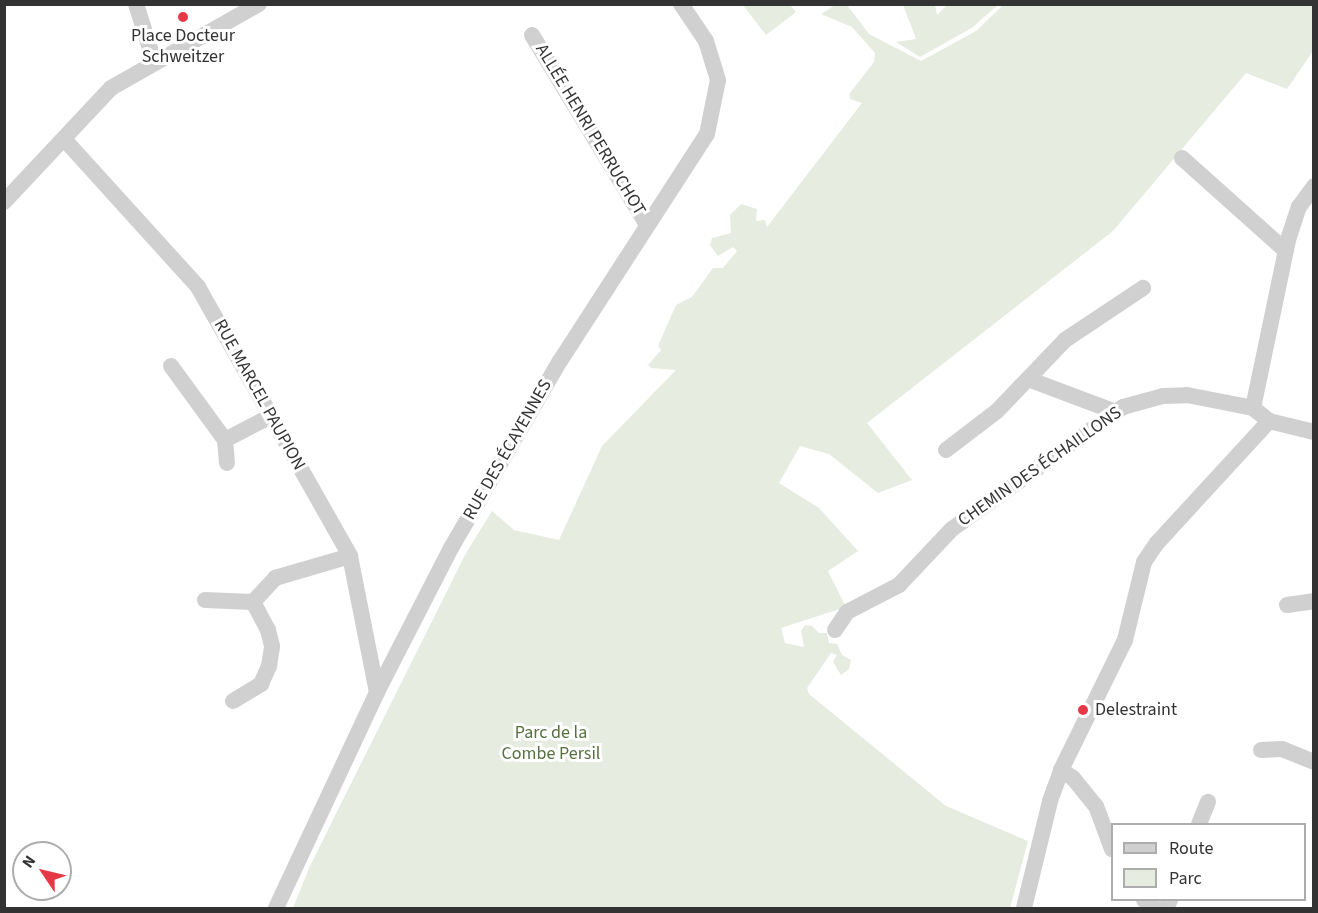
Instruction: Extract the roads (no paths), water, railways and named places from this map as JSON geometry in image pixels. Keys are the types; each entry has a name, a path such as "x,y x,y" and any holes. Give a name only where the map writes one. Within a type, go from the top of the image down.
{"street":[{"path":"136,4 154,61"},
{"path":"4,202 111,88 154,61 259,4"},
{"name":"RUE DES ÉCAYENNES","path":"276,909 377,692 481,495 560,361 707,134 718,80 706,41 681,4"},
{"name":"ALLÉE HENRI PERRUCHOT","path":"532,34 647,225"},
{"name":"RUE MARCEL PAUPION","path":"64,139 198,287 350,556 377,692"},
{"path":"1182,158 1285,250"},
{"path":"1253,408 1285,250 1296,215 1314,186"},
{"path":"946,450 997,411 1065,340 1143,288"},
{"path":"171,366 225,440 227,463"},
{"path":"1028,379 1113,411"},
{"name":"CHEMIN DES ÉCHAILLONS","path":"835,630 847,612 899,585 952,529 1113,411 1148,399 1187,395 1253,408 1269,421 1314,432"},
{"path":"225,440 271,416"},
{"path":"1024,909 1061,770 1125,640 1148,554 1269,421"},
{"path":"205,600 253,602 275,578 350,556"},
{"path":"1287,605 1314,601"},
{"path":"233,701 261,684 269,666 272,646 268,630 253,602"},
{"path":"1261,750 1282,748 1314,762"},
{"path":"1061,770 1073,778 1096,806 1111,844"},
{"path":"1200,823 1208,802"}],"place":[{"name":"Place Docteur Schweitzer","path":"183,17"},
{"name":"Delestraint","path":"1083,710"}],"park label":[{"name":"Parc de la Combe Persil","path":"551,744"}]}
